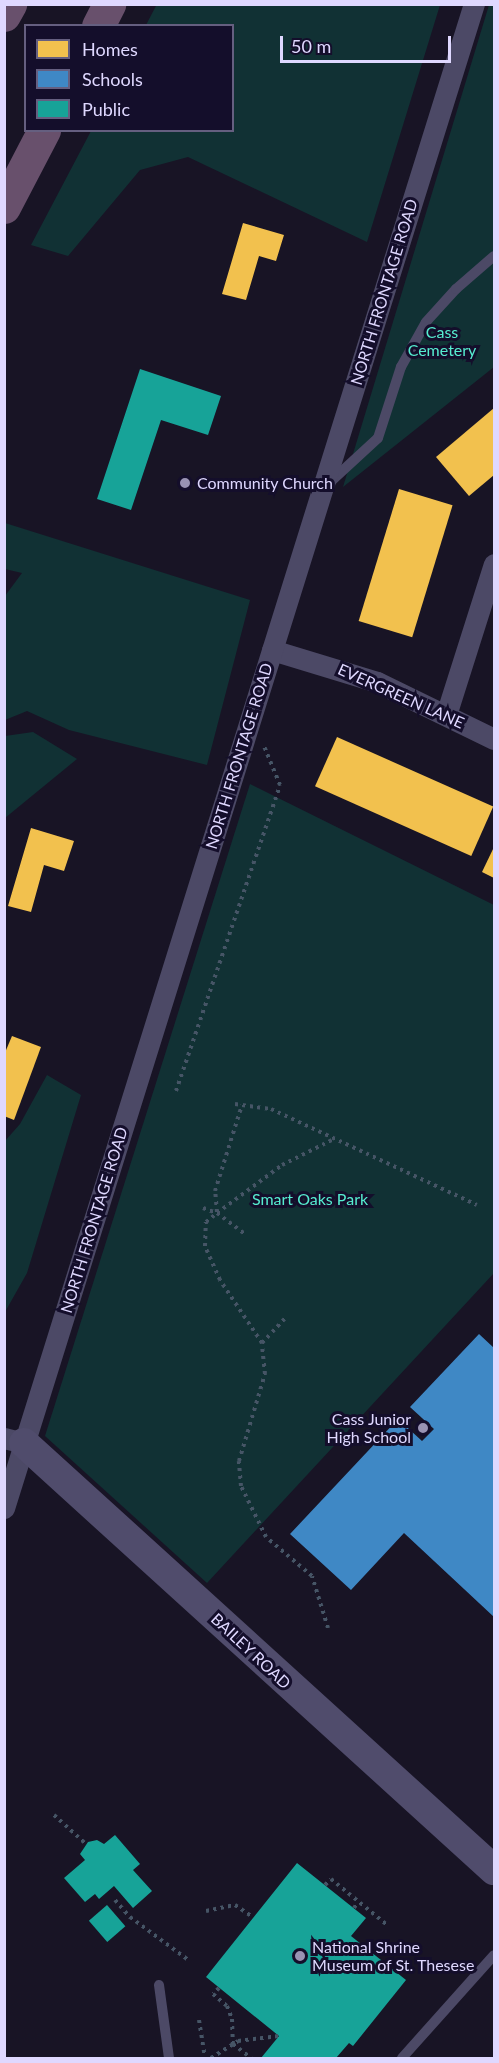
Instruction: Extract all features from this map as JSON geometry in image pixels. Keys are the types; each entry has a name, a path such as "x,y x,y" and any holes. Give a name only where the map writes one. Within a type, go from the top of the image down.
{"highway":[{"path":"4,15 10,4"},
{"path":"99,24 109,4"},
{"path":"4,207 43,132"}],"street":[{"name":"NORTH FRONTAGE ROAD","path":"4,1508 14,1440 272,650 474,4"},
{"path":"446,715 495,564"},
{"name":"EVERGREEN LANE","path":"272,650 346,670 495,739"},
{"name":"BAILEY ROAD","path":"14,1440 495,1870"}],"lane":[{"path":"323,488 378,438 401,367 426,322 456,289 495,256"},
{"path":"402,2058 495,1955"},
{"path":"159,1985 170,2058"}],"path":[{"path":"176,1091 280,785 250,718"},
{"path":"235,1104 271,1109 477,1205"},
{"path":"218,1212 214,1191 242,1105"},
{"path":"328,1628 312,1576 266,1537 241,1486 239,1461 265,1374 262,1343 220,1280 205,1246 206,1222 218,1212 282,1165 334,1139"},
{"path":"202,1208 218,1212 246,1234"},
{"path":"262,1343 285,1317"},
{"path":"54,1815 86,1844"},
{"path":"325,1885 331,1879 386,1924"},
{"path":"114,1900 130,1917 187,1959"},
{"path":"354,1908 358,1902"},
{"path":"206,1911 235,1905 254,1917"},
{"path":"219,1988 213,1994 227,2006 232,2019 233,2044 251,2058"},
{"path":"199,2020 205,2058"},
{"path":"211,2058 233,2044 279,2036"}],"green space":[{"path":"157,4 440,5 367,242 188,157 140,170 68,256 31,245 90,132 234,132 234,24 147,24"},
{"name":"Cass Cemetery","path":"489,5 494,5 494,367 343,487"},
{"path":"5,523 250,600 207,765 69,730 27,711 5,720 5,596 22,573 5,569"},
{"path":"33,732 77,759 5,818 5,736"},
{"name":"Smart Oaks Park","path":"250,784 494,905 494,1273 207,1583 45,1436"},
{"path":"47,1075 81,1095 27,1273 5,1312 5,1141 20,1124"}],"building: Homes":[{"path":"243,223 284,235 276,261 259,256 246,300 222,294"},
{"path":"494,408 494,475 469,496 436,457"},
{"path":"399,489 453,505 412,637 359,621"},
{"path":"337,737 493,807 471,856 315,786"},
{"path":"31,828 74,841 64,871 44,865 31,912 8,906"},
{"path":"494,847 494,878 482,872"},
{"path":"12,1036 41,1047 14,1120 4,1116 4,1055"}],"building: Schools":[{"path":"479,1334 494,1348 494,1617 404,1533 351,1590 290,1534 398,1419 422,1441 434,1429 410,1407"}],"building: Public":[{"path":"140,369 221,396 208,435 161,420 131,510 97,499"},
{"path":"115,1835 140,1864 133,1870 152,1891 133,1908 114,1886 99,1899 95,1894 85,1902 64,1878 85,1860 80,1854 88,1842 97,1840 104,1844"},
{"name":"National Shrine Museum of St. Thesese","path":"297,1863 366,1918 351,1936 406,1980 353,2046 349,2043 336,2058 261,2058 279,2036 206,1977"},
{"path":"107,1905 125,1926 107,1942 89,1921"}],"place":[{"name":"Community Church","path":"185,483"},
{"name":"Cass Junior High School","path":"423,1428"},
{"name":"National Shrine Museum of St. Thesese","path":"300,1956"}]}
